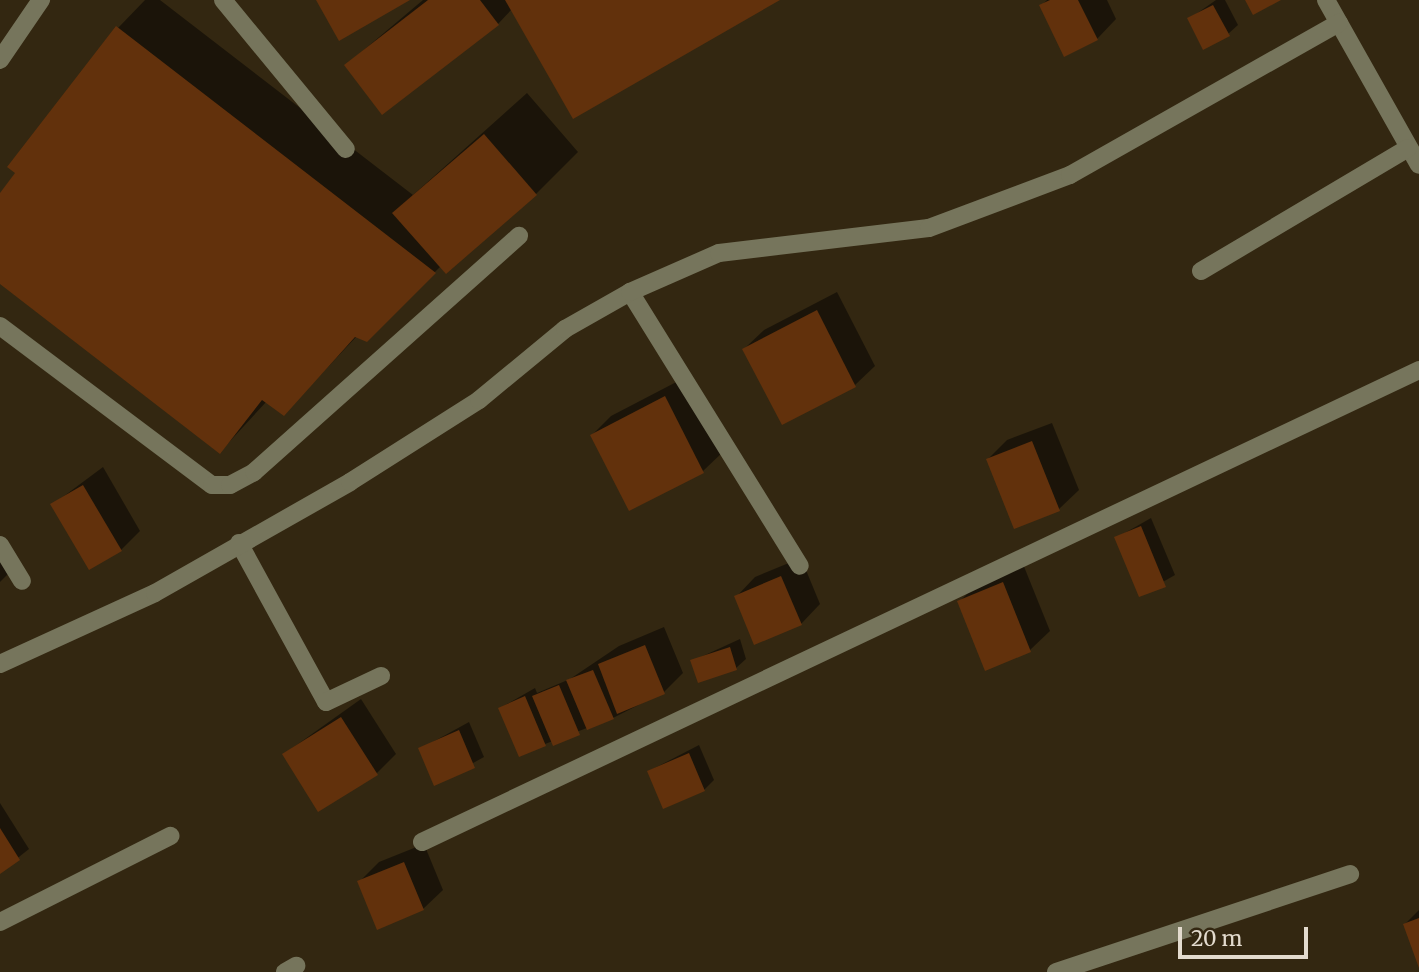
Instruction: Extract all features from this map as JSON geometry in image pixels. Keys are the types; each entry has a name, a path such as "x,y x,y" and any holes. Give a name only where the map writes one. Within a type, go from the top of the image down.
{"street":[{"path":"0,60 41,0"},
{"path":"223,0 346,149"},
{"path":"1326,0 1419,165"},
{"path":"0,664 155,593 479,400 565,329 630,292 719,253 929,228 1057,180 1339,23"},
{"path":"1201,271 1408,148"},
{"path":"0,326 212,485 230,485 254,472 519,236"},
{"path":"630,292 800,566"},
{"path":"422,842 1419,370"},
{"path":"239,543 326,702 381,676"},
{"path":"0,545 22,581"},
{"path":"0,922 170,836"},
{"path":"1056,972 1350,874"}],"building":[{"path":"316,0 410,0 339,41"},
{"path":"428,0 480,0 499,25 382,115 344,65"},
{"path":"505,0 780,0 573,119"},
{"path":"1050,0 1078,0 1098,40 1064,57 1039,5"},
{"path":"1245,0 1281,0 1253,15"},
{"path":"1213,5 1230,36 1203,50 1187,18"},
{"path":"116,26 436,273 367,342 355,337 284,416 262,400 220,454 0,284 0,193 15,173 7,167"},
{"path":"484,134 537,195 446,274 392,213"},
{"path":"817,310 856,387 782,425 742,349"},
{"path":"665,396 704,473 629,511 590,435"},
{"path":"1032,441 1060,511 1014,529 986,459"},
{"path":"83,485 122,551 89,570 50,504"},
{"path":"1141,526 1166,587 1139,597 1114,537"},
{"path":"781,576 802,625 754,645 734,596"},
{"path":"1003,582 1031,652 985,671 957,601"},
{"path":"645,645 665,694 617,714 598,664"},
{"path":"730,647 737,670 698,683 690,660"},
{"path":"593,670 614,719 587,730 566,680"},
{"path":"559,685 580,735 553,746 532,696"},
{"path":"525,696 546,746 519,757 498,708"},
{"path":"341,717 378,775 318,812 282,754"},
{"path":"459,730 475,768 434,786 418,748"},
{"path":"689,753 705,791 663,809 647,771"},
{"path":"0,828 20,860 0,874"},
{"path":"404,862 424,910 377,930 357,881"},
{"path":"1419,918 1419,968 1403,924"}]}
